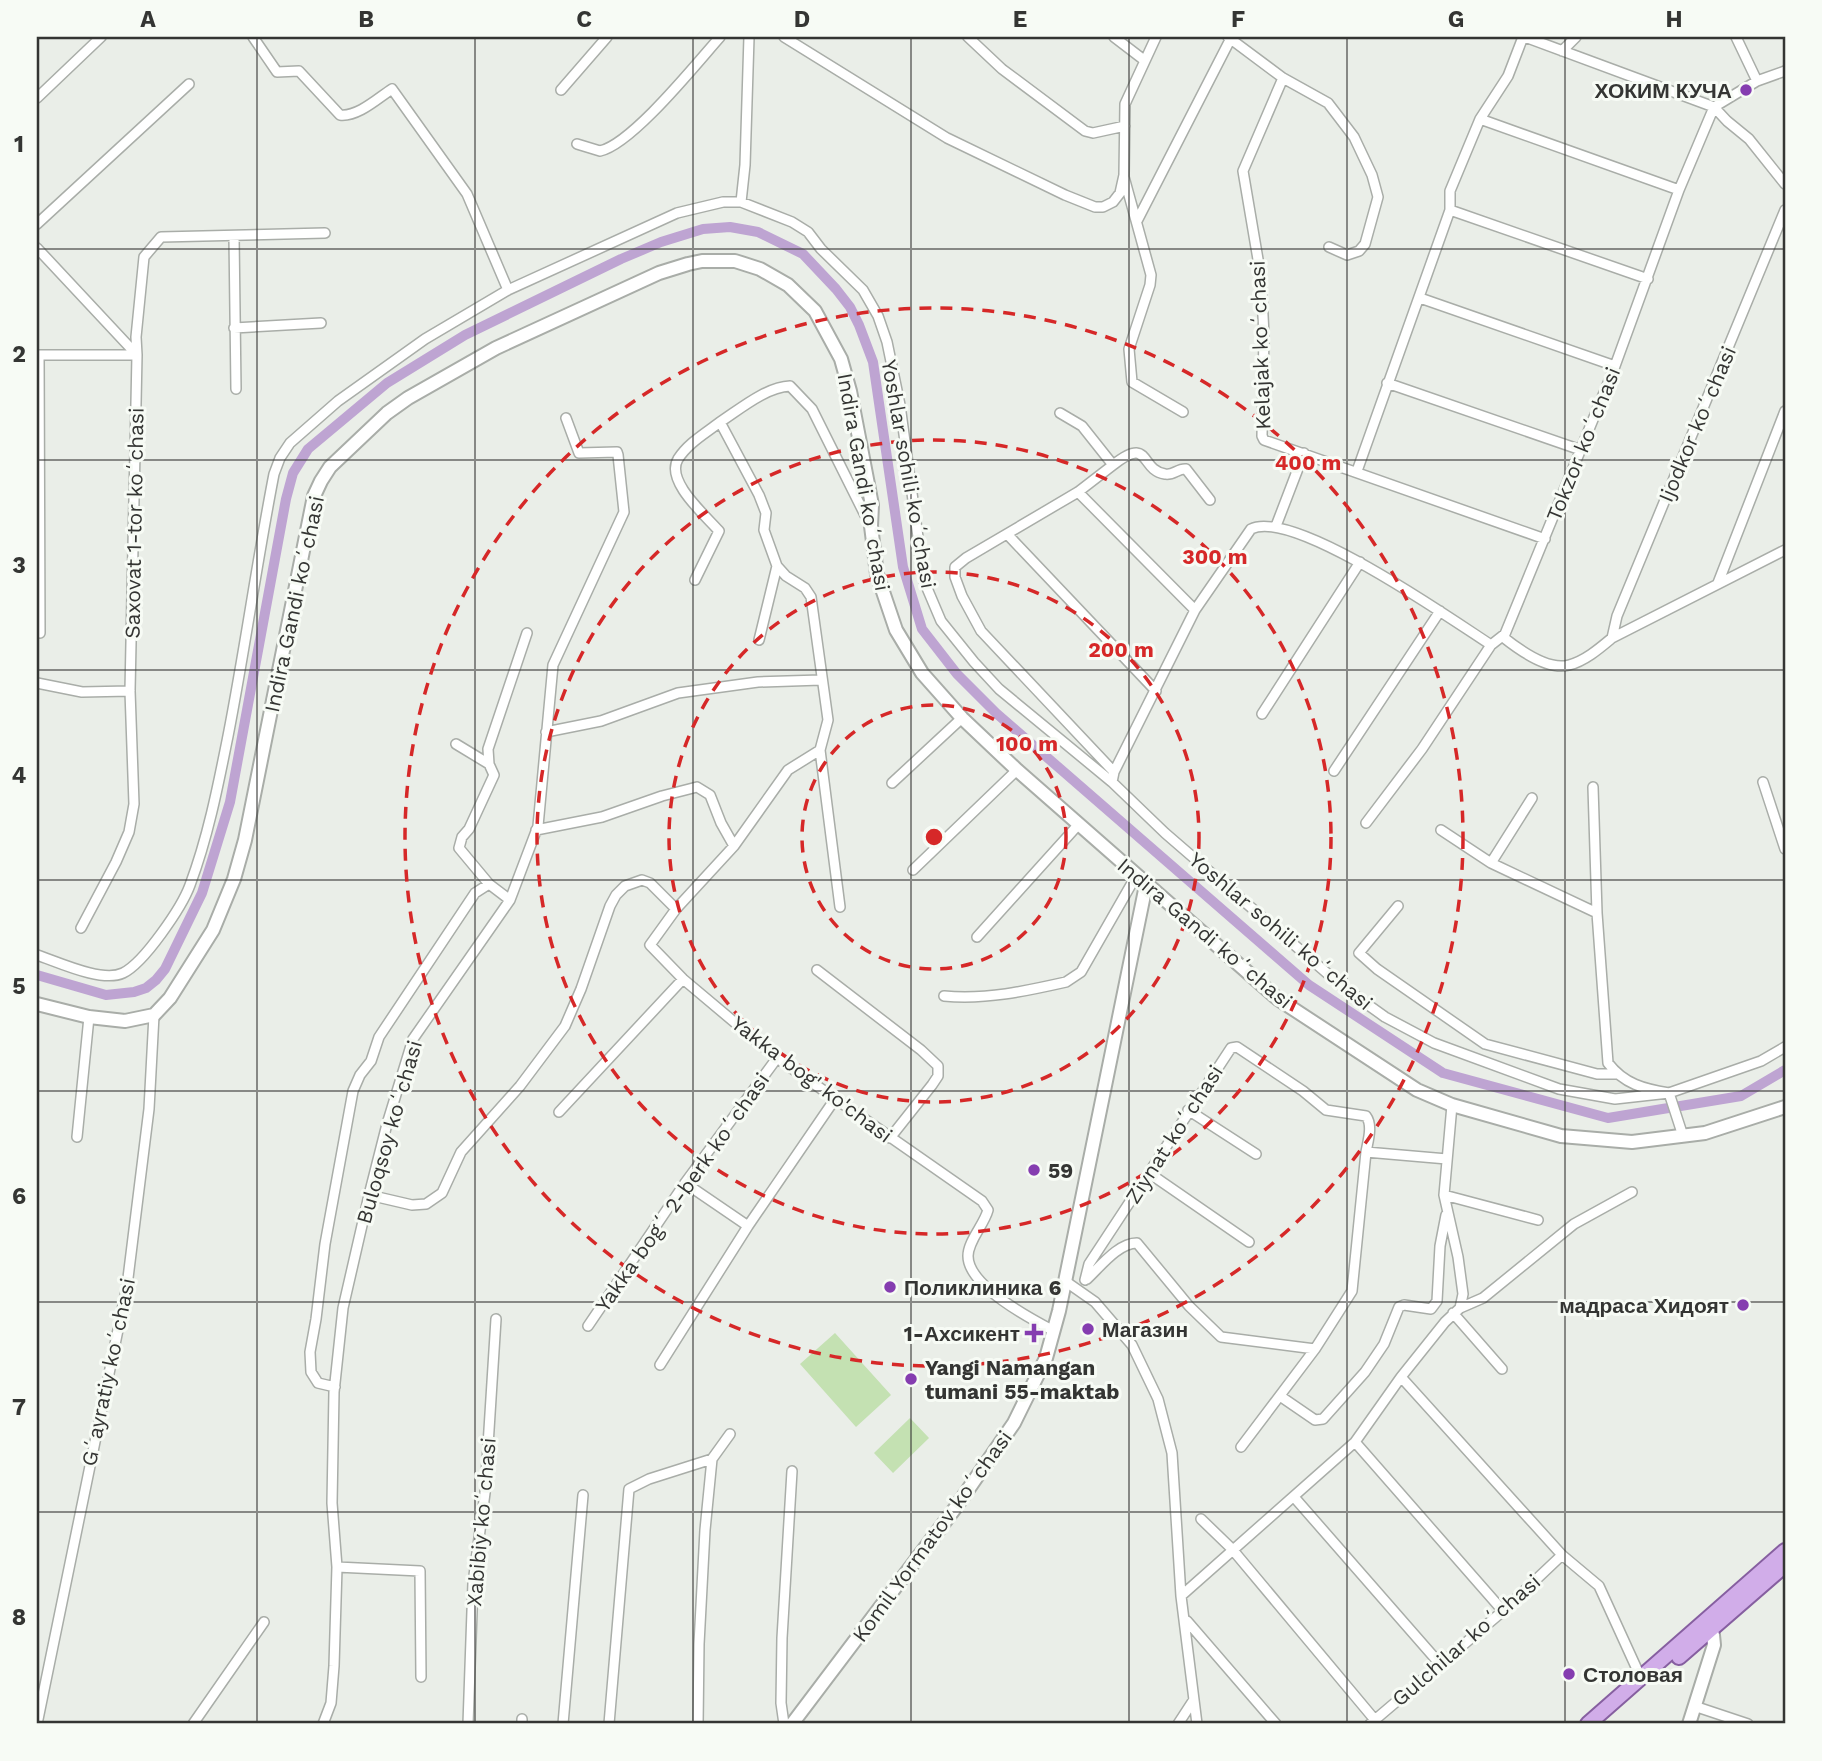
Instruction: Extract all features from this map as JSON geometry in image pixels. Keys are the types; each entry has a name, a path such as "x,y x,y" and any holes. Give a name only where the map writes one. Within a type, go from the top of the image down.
{"main road":[{"path":"1601,1724 1785,1550"},
{"path":"1588,1724 1707,1624 1785,1565"}],"street":[{"path":"37,98 101,37"},
{"path":"253,37 277,72 299,71 340,115 347,116 392,89 467,194 508,290"},
{"path":"561,90 607,37"},
{"path":"577,144 600,151 618,143 642,122 720,37"},
{"path":"37,955 82,971 110,976 121,974 133,966 159,935 190,887 215,802 274,474 284,450 338,401 425,339 508,290 677,213 723,202 741,202 745,165 749,37"},
{"path":"785,37 947,138 1095,207 1103,207 1113,202 1120,193 1124,175 1125,104 1156,37"},
{"path":"968,37 1002,69 1085,131 1125,126"},
{"path":"1114,37 1144,60"},
{"path":"1357,471 1450,210 1450,191 1480,119 1508,76 1524,37 1714,107 1749,139 1785,184"},
{"path":"1562,51 1576,37"},
{"path":"1736,37 1757,81"},
{"path":"1138,221 1229,38 1283,78 1328,103 1354,136 1377,187 1377,206 1365,244 1359,251 1347,255 1329,247"},
{"path":"1714,107 1757,81 1785,71"},
{"name":"Kelajak koʻchasi","path":"1283,78 1243,174 1261,277 1264,440 1545,538"},
{"path":"37,224 189,84"},
{"name":"Tokzor koʻchasi","path":"1503,637 1615,366 1679,190 1714,107"},
{"path":"1480,119 1679,190"},
{"path":"1124,175 1151,275 1129,349 1132,382 1182,412"},
{"name":"Yoshlar sohili koʻchasi","path":"741,202 792,222 808,232 863,290 878,316 887,342 900,405 924,581 941,621 999,688 1113,777"},
{"path":"1450,210 1648,279"},
{"name":"Ijodkor koʻchasi","path":"1612,638 1617,615 1785,210"},
{"name":"Saxovat 1-tor koʻchasi","path":"81,928 129,832 134,804 130,691 137,355 144,257 161,237 325,233"},
{"path":"234,236 236,389"},
{"path":"37,248 137,355"},
{"name":"Indira Gandi koʻchasi","path":"154,1015 170,998 213,930 234,880 246,840 317,488 330,467 367,430 408,398 496,348 659,273 702,261 735,261 773,275 802,297 815,311 834,342 850,391 872,505 870,526 879,583 896,630 922,673 962,718 1017,770 1278,999 1418,1090 1452,1105 1561,1136 1632,1143 1681,1130 1718,1130 1785,1107"},
{"path":"1420,298 1615,366"},
{"path":"234,328 321,323"},
{"path":"40,634 38,355 137,355"},
{"path":"1387,383 1581,450"},
{"path":"695,580 719,531 680,487 675,475 676,461 720,422 781,386 790,386 812,409 870,526"},
{"path":"1718,583 1785,411"},
{"path":"1060,414 1082,426 1112,465 1126,455 1136,453 1142,455 1163,474 1168,475 1186,468 1210,500"},
{"name":"Buloqsoy koʻchasi","path":"323,1724 331,1703 337,1567 332,1503 335,1387 343,1308 369,1195 413,1039 510,900 536,830 553,665 624,512 617,452 579,453 566,418"},
{"path":"720,422 759,495 766,513 764,530 777,566 786,576 805,588 811,597 828,720 820,750 840,907"},
{"path":"1276,526 1304,453"},
{"name":"Yoshlar sohili koʻchasi","path":"1112,465 1078,492 966,558 955,567 955,577 981,631 1165,833 1248,906 1343,987 1385,1017 1434,1043 1559,1089 1615,1099 1669,1093 1760,1061 1785,1047"},
{"path":"1078,492 1195,610"},
{"path":"1113,777 1195,610 1251,528 1258,525 1276,526 1360,562 1491,645"},
{"path":"1007,534 1156,691"},
{"path":"1366,823 1422,748 1491,645 1503,637 1518,648 1559,666 1570,665 1592,654 1612,638 1718,583 1784,554"},
{"path":"1262,714 1360,562"},
{"path":"759,640 777,566"},
{"path":"1334,771 1440,611"},
{"path":"510,900 489,884 459,848 494,775 489,764 491,738 527,633"},
{"path":"546,732 601,722 678,693 758,682 821,680"},
{"path":"37,683 82,692 130,691"},
{"path":"892,783 962,718"},
{"path":"456,744 489,764"},
{"name":"Yakka bog' ko'chasi","path":"820,750 788,771 734,846 676,909 650,945 683,979 777,1058 982,1201 988,1210 968,1254 971,1268 976,1277 1012,1308 1054,1331"},
{"path":"914,870 1017,770"},
{"path":"1763,782 1785,849"},
{"path":"536,830 602,817 697,787 710,795 734,846"},
{"path":"1593,787 1597,913 1608,1062 1617,1074 1645,1090 1669,1093 1681,1130"},
{"path":"1490,863 1532,798"},
{"path":"977,937 1078,825"},
{"path":"1441,830 1490,863 1597,913"},
{"path":"369,1195 412,1205 426,1204 442,1193 461,1152 520,1086 565,1026 610,906 625,886 642,880 650,883 676,909"},
{"path":"944,996 967,998 1015,993 1066,982 1073,978 1081,972 1141,880"},
{"name":"Komil Yormatov koʻchasi","path":"792,1724 956,1507 1014,1423 1046,1358 1071,1285 1141,880"},
{"path":"335,1387 318,1383 311,1372 310,1352 325,1244 353,1091 360,1075 371,1061 379,1037 426,965 475,893 489,884"},
{"path":"1398,906 1359,953 1377,969 1485,1044 1597,1074 1617,1074"},
{"path":"817,970 938,1066 932,1085 890,1138"},
{"path":"559,1112 683,979"},
{"path":"37,1004 89,1017 125,1021 154,1015"},
{"name":"Gʻayratiy koʻchasi","path":"37,1724 127,1286 149,1109 154,1015"},
{"path":"77,1137 89,1017"},
{"name":"Ziynat koʻchasi","path":"1085,1280 1089,1264 1223,1056 1231,1048 1237,1047 1303,1091 1326,1110 1366,1116 1369,1119 1352,1291 1315,1349 1241,1447"},
{"name":"Yakka bogʻ 2-berk koʻchasi","path":"588,1326 685,1183 777,1058"},
{"path":"660,1365 748,1226 835,1098"},
{"path":"1181,1596 1355,1442 1401,1377 1456,1310 1463,1294 1444,1195 1452,1105"},
{"path":"1188,1110 1256,1154"},
{"path":"1366,1152 1447,1159"},
{"path":"1149,1173 1249,1242"},
{"path":"685,1183 748,1226"},
{"path":"1456,1310 1483,1298 1574,1224 1632,1192"},
{"path":"1444,1195 1538,1220"},
{"path":"1280,1396 1315,1420 1323,1419 1366,1372 1384,1344 1399,1307 1404,1305 1431,1308 1437,1301 1440,1246 1447,1207"},
{"name":"Ziynat koʻchasi","path":"1071,1285 1085,1280 1129,1243 1137,1243 1189,1306 1221,1337 1315,1349"},
{"path":"1071,1285 1095,1302 1132,1345 1158,1399 1172,1453 1181,1596 1197,1724"},
{"path":"1456,1310 1502,1369"},
{"name":"Xabibiy koʻchasi","path":"468,1724 473,1583 485,1493 496,1319"},
{"path":"1401,1377 1562,1555 1599,1586 1641,1678"},
{"path":"698,1724 702,1594 712,1459 730,1434"},
{"path":"1355,1442 1503,1611"},
{"path":"610,1724 629,1489 649,1479 712,1459"},
{"path":"784,1724 781,1663 792,1471"},
{"path":"563,1724 583,1495"},
{"path":"1294,1497 1440,1664"},
{"path":"1201,1519 1232,1549 1373,1722"},
{"name":"Gulchilar koʻchasi","path":"1373,1722 1503,1611 1562,1555"},
{"path":"337,1567 420,1571 421,1677"},
{"path":"1186,1620 1276,1724"},
{"path":"193,1724 264,1622"},
{"path":"1689,1724 1714,1645 1707,1624"},
{"path":"1178,1724 1193,1702"},
{"path":"1694,1706 1748,1724"}],"green space":[{"path":"835,1333 891,1395 856,1427 800,1364"},
{"path":"910,1418 929,1438 893,1473 874,1453"}],"waterway":[{"path":"37,975 106,995 146,988 165,969 202,893 230,802 286,499 293,473 308,449 387,383 465,335 661,242 703,229 730,227 758,232 803,254 836,289 850,307 859,325 873,362 903,567 922,629 957,674 996,713 1309,985 1443,1073 1608,1118 1741,1096 1785,1070"}],"place":[{"name":"ХОКИМ КУЧА","path":"1746,90"},
{"name":"59","path":"1034,1170"},
{"name":"Поликлиника 6","path":"890,1287"},
{"name":"мадраса Хидоят","path":"1743,1305"},
{"name":"Магазин","path":"1088,1329"},
{"name":"1-Ахсикент","path":"1034,1333"},
{"name":"Yangi Namangan tumani 55-maktab","path":"911,1379"},
{"name":"Столовая","path":"1569,1674"}]}
